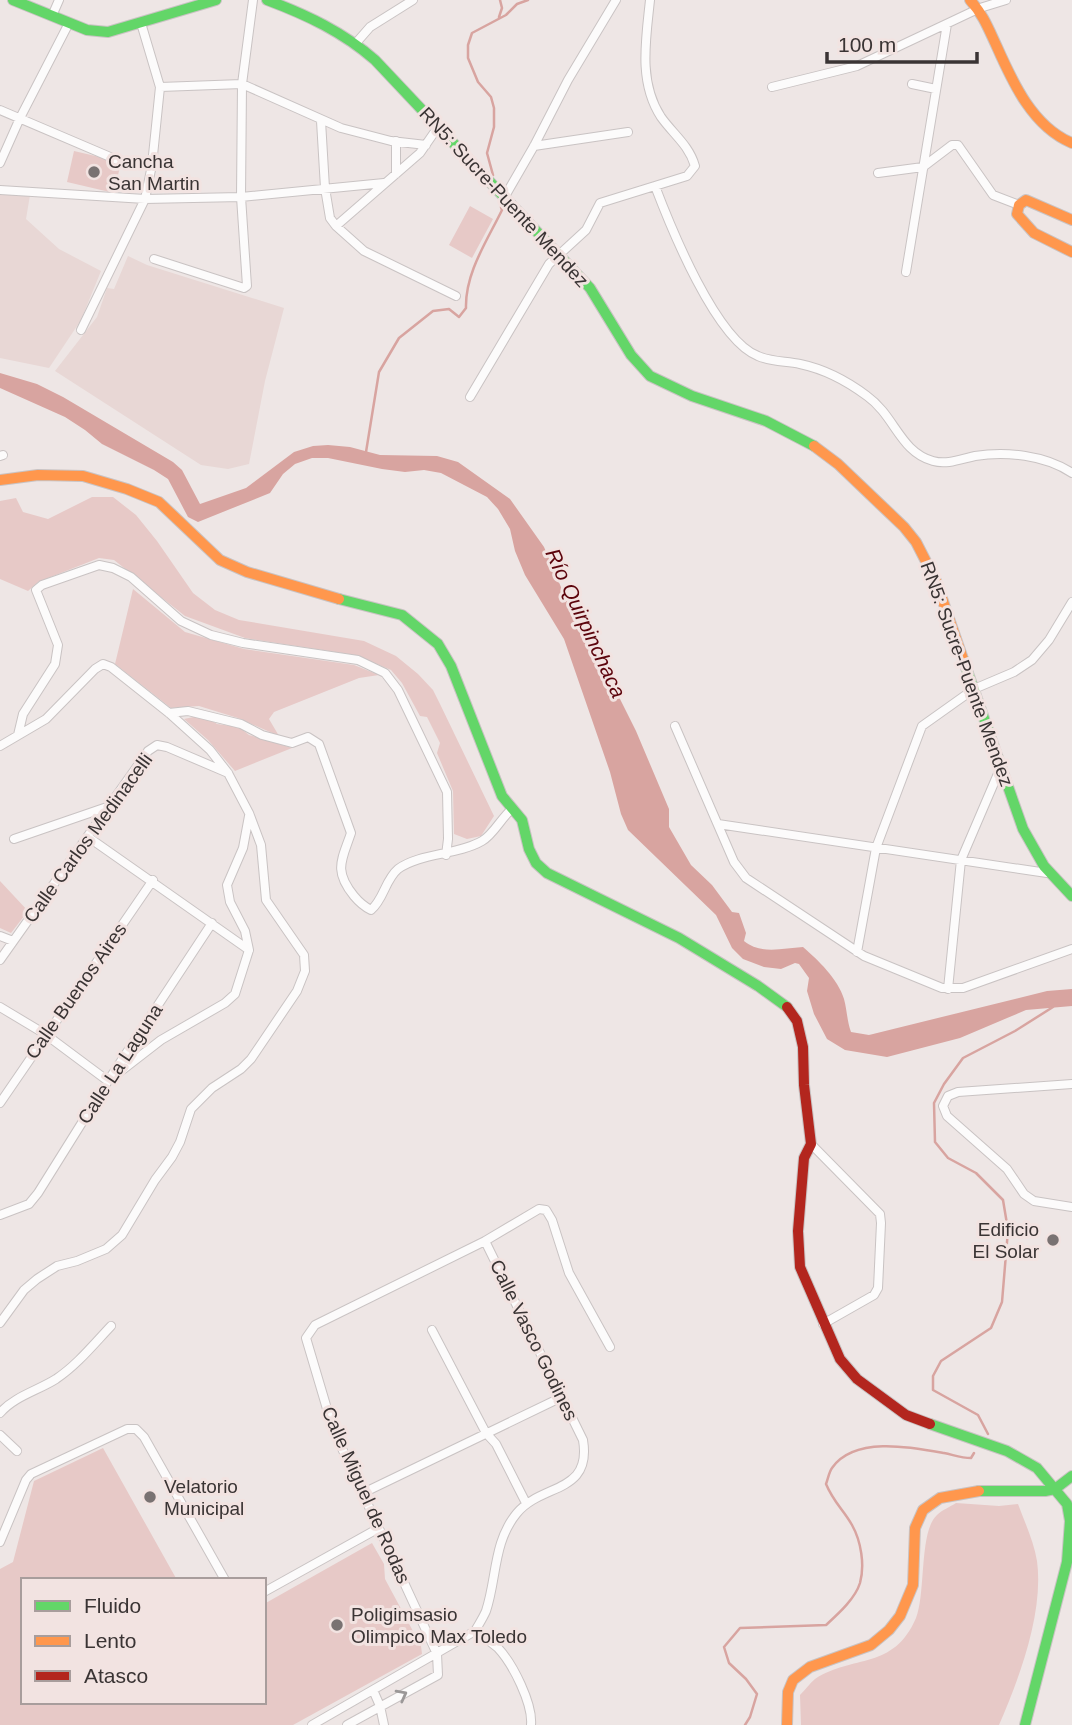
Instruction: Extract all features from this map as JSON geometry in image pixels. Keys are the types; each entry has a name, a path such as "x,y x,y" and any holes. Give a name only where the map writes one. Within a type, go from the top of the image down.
{"main road":[{"path":"13,0 87,30 108,32 216,0"},
{"name":"RN5: Sucre-Puente Mendez","path":"267,0 323,23 356,43 391,76 590,288 631,355 650,376 692,396 766,421 803,439 838,464 904,527 916,542 936,581 1023,830 1047,873 1072,896"},
{"path":"970,0 980,8 1000,55 1038,120 1054,136 1072,144"},
{"path":"1072,220 1026,200 1019,205 1017,214 1023,224 1051,244 1072,252"},
{"path":"0,480 38,475 83,476 127,489 159,502 170,510 220,560 247,572 301,589 402,615 438,644 451,666 495,781 522,820 529,849 536,863 547,873 679,937 785,1006 797,1021 803,1047 804,1085 811,1144 804,1158 798,1231 800,1267 840,1359 857,1379 906,1415 1007,1451 1037,1468 1050,1490 1067,1504 1067,1562 1025,1725"},
{"path":"787,1725 789,1687 793,1680 813,1666 864,1649 881,1638 893,1625 905,1606 914,1578 914,1531 924,1508 931,1501 953,1493 1050,1490 1072,1476"}],"street":[{"path":"52,16 59,0"},
{"path":"154,259 244,288 247,286 241,197 242,84 253,0"},
{"path":"356,43 370,27 412,0"},
{"path":"504,198 615,0"},
{"path":"470,397 549,264 586,230 600,203 687,176 695,166 687,147 662,117 650,96 645,49 650,0"},
{"path":"772,87 857,66 980,8 1006,0"},
{"path":"0,163 69,23"},
{"path":"81,330 145,199 152,165 160,87 141,23"},
{"path":"906,272 947,24"},
{"path":"160,87 242,84 341,128 426,145"},
{"path":"912,84 936,89"},
{"path":"0,110 129,165"},
{"path":"321,121 325,188 330,218 336,226 364,251 456,296"},
{"path":"336,226 420,153 438,127"},
{"path":"534,146 628,132"},
{"path":"396,141 396,174"},
{"path":"878,173 923,167 952,145 958,145 993,194 1019,205"},
{"path":"0,190 145,199 241,197 384,183"},
{"path":"655,186 668,220 716,316 749,352 758,357 817,368 846,382 885,411 907,446 919,456 936,462 951,462 999,453 1026,456 1063,467 1072,473"},
{"path":"18,735 23,714 55,664 58,645 36,590 42,584 99,565 113,568 131,577 181,621 211,635 243,643 358,660 385,673 398,690 447,792 446,855"},
{"path":"857,952 876,848 922,726 974,689 1032,660 1049,640 1072,602"},
{"path":"0,746 46,719 95,669 103,664 111,667 169,713 209,750 228,774 249,813 261,845 266,900 304,955 305,971 297,991 251,1059 212,1088 191,1109 172,1157 122,1235 106,1249 57,1266 37,1279 24,1290 0,1323"},
{"path":"169,713 188,711 241,724 262,735 292,743 308,737 313,738 318,744 351,833 342,853 340,870 344,883 362,906 371,910 378,904 396,871 408,864 446,855 484,841 512,809"},
{"path":"675,726 734,862 746,878 857,952 948,989 963,988 1072,949"},
{"name":"Calle Carlos Medinacelli","path":"0,960 148,751 157,745 167,747 228,774"},
{"path":"948,989 961,860 1001,766"},
{"path":"14,839 109,807"},
{"path":"0,1007 45,1034 108,1080 161,1040 225,1003 235,994 249,950 245,931 230,902 228,885 243,848 249,813"},
{"path":"718,824 1047,873"},
{"path":"88,837 153,880 249,950"},
{"name":"Calle Buenos Aires","path":"0,1102 153,880"},
{"name":"Calle La Laguna","path":"0,1215 29,1204 38,1193 108,1080 212,923"},
{"path":"0,936 13,941"},
{"path":"1072,1084 958,1092 948,1096 943,1106 947,1116 1007,1169 1024,1194 1034,1201 1072,1207"},
{"path":"811,1144 880,1214 881,1223 878,1288 874,1295 823,1324"},
{"path":"485,1241 539,1209 546,1210 552,1220 569,1273 610,1347"},
{"name":"Calle Miguel de Rodas","path":"437,1654 333,1429 306,1338 315,1325 485,1241"},
{"name":"Calle Vasco Godines","path":"485,1241 583,1440 585,1452 582,1468 572,1482 526,1503"},
{"path":"0,1413 8,1403 56,1379 79,1361 111,1326"},
{"path":"312,1725 475,1631 486,1612 504,1532 526,1503 432,1330"},
{"path":"363,1493 562,1396"},
{"path":"0,1542 31,1474 127,1429 136,1429 144,1437 224,1578"},
{"path":"0,1435 17,1451"},
{"path":"266,1591 379,1528"},
{"path":"475,1631 497,1648 509,1663 530,1707 531,1725"},
{"path":"347,1725 438,1675 437,1654"},
{"path":"373,1690 384,1725"}],"shaded area":[{"name":"Cancha San Martin","path":"74,151 121,162 114,193 67,182"},
{"path":"0,194 30,195 26,219 59,249 101,271 81,320 49,368 0,358"},
{"path":"470,206 493,219 472,258 449,245"},
{"path":"128,256 147,265 284,308 265,381 249,464 228,469 201,465 55,371 97,317 107,288 114,289"},
{"path":"0,373 37,384 63,397 173,462 182,470 200,504 246,488 294,452 313,446 350,447 380,455 437,456 458,462 510,499 544,547 580,632 616,691 636,731 669,809 669,827 691,865 712,885 732,912 739,913 746,933 744,941 765,949 803,947 837,984 844,999 851,1032 869,1035 1047,991 1072,989 1072,1006 1026,1010 960,1038 887,1057 845,1050 827,1039 814,1014 807,991 809,978 799,964 781,969 764,967 743,959 732,948 716,915 628,830 564,639 525,575 510,529 487,497 441,473 424,470 405,472 328,458 312,458 295,464 283,474 270,493 198,522 188,517 168,479 102,444 65,417 0,388"},
{"path":"92,497 113,497 136,515 193,593 215,610 239,620 364,641 396,656 418,674 433,690 494,816 481,836 467,839 454,834 453,791 437,753 440,743 427,717 420,716 402,683 391,670 355,655 245,638 185,616 114,560 99,558 38,582 28,591 0,579 0,501 16,498 23,512 48,519"},
{"path":"133,589 185,632 244,649 354,665 379,675 359,678 274,712 269,719 279,736 238,718 199,706 171,708 115,664"},
{"path":"203,715 217,724 239,727 249,735 292,748 235,771 208,740 184,719"},
{"path":"0,881 28,911 11,933 0,928"},
{"path":"103,1448 176,1578 21,1578 21,1704 266,1704 266,1603 372,1543 384,1564 385,1579 421,1646 422,1654 293,1725 0,1725 0,1569 13,1562 34,1481"},
{"path":"956,1503 999,1506 1018,1504 1037,1561 1037,1602 1033,1624 1022,1667 999,1725 801,1725 800,1695 815,1679 829,1671 884,1654 907,1635 919,1607 925,1548 931,1523 939,1513"}],"waterway":[{"path":"499,17 502,8 500,0"},
{"path":"493,175 487,153 494,127 494,108 491,97 478,82 468,58 468,45 472,33 506,15 517,4 528,0"},
{"path":"366,452 379,372 399,338 433,311 449,309 459,317 466,308 473,270 502,210 501,207"},
{"path":"988,1434 978,1415 933,1390 933,1376 941,1361 991,1328 1002,1302 1008,1230 1003,1200 976,1173 948,1158 935,1142 934,1103 963,1058 1015,1031 1053,1007"},
{"path":"745,1725 757,1694 729,1663 724,1647 740,1628 826,1625 858,1589 862,1561 858,1538 826,1484 832,1468 854,1451 884,1446 967,1458 971,1458 974,1453"}],"traffic: fast":[{"path":"13,0 87,30 108,32 216,0"},
{"path":"267,0 324,25 375,60 590,288 631,355 650,376 692,396 766,421 814,446"},
{"path":"339,599 402,615 438,644 451,666 502,796 522,820 529,849 536,863 547,873 679,938 787,1007"},
{"path":"963,659 1023,829 1044,866 1072,896"},
{"path":"930,1424 1007,1451 1037,1468 1067,1504 1070,1521 1067,1562 1025,1725"},
{"path":"979,1491 1045,1491 1055,1489 1072,1476"}],"traffic: slow":[{"path":"970,0 985,22 1026,103 1046,126 1072,143"},
{"path":"1072,220 1026,200 1019,205 1017,214 1034,233 1072,252"},
{"path":"814,446 838,464 904,527 916,542 936,581 963,659"},
{"path":"0,480 38,475 83,476 127,489 159,502 220,560 247,572 339,599"},
{"path":"787,1725 788,1692 793,1680 810,1667 871,1645 889,1630 900,1616 913,1585 915,1528 923,1510 940,1498 979,1491"}],"traffic: jam":[{"path":"787,1007 797,1021 803,1047 804,1085 811,1144 804,1158 798,1231 800,1267 840,1359 857,1379 906,1415 930,1424"}],"place":[{"name":"Cancha San Martin","path":"94,172"},
{"name":"Edificio El Solar","path":"1053,1240"},
{"name":"Velatorio Municipal","path":"150,1497"},
{"name":"Poligimsasio Olimpico Max Toledo","path":"337,1625"}],"water label":[{"name":"Río Quirpinchaca","path":"586,623"}]}
